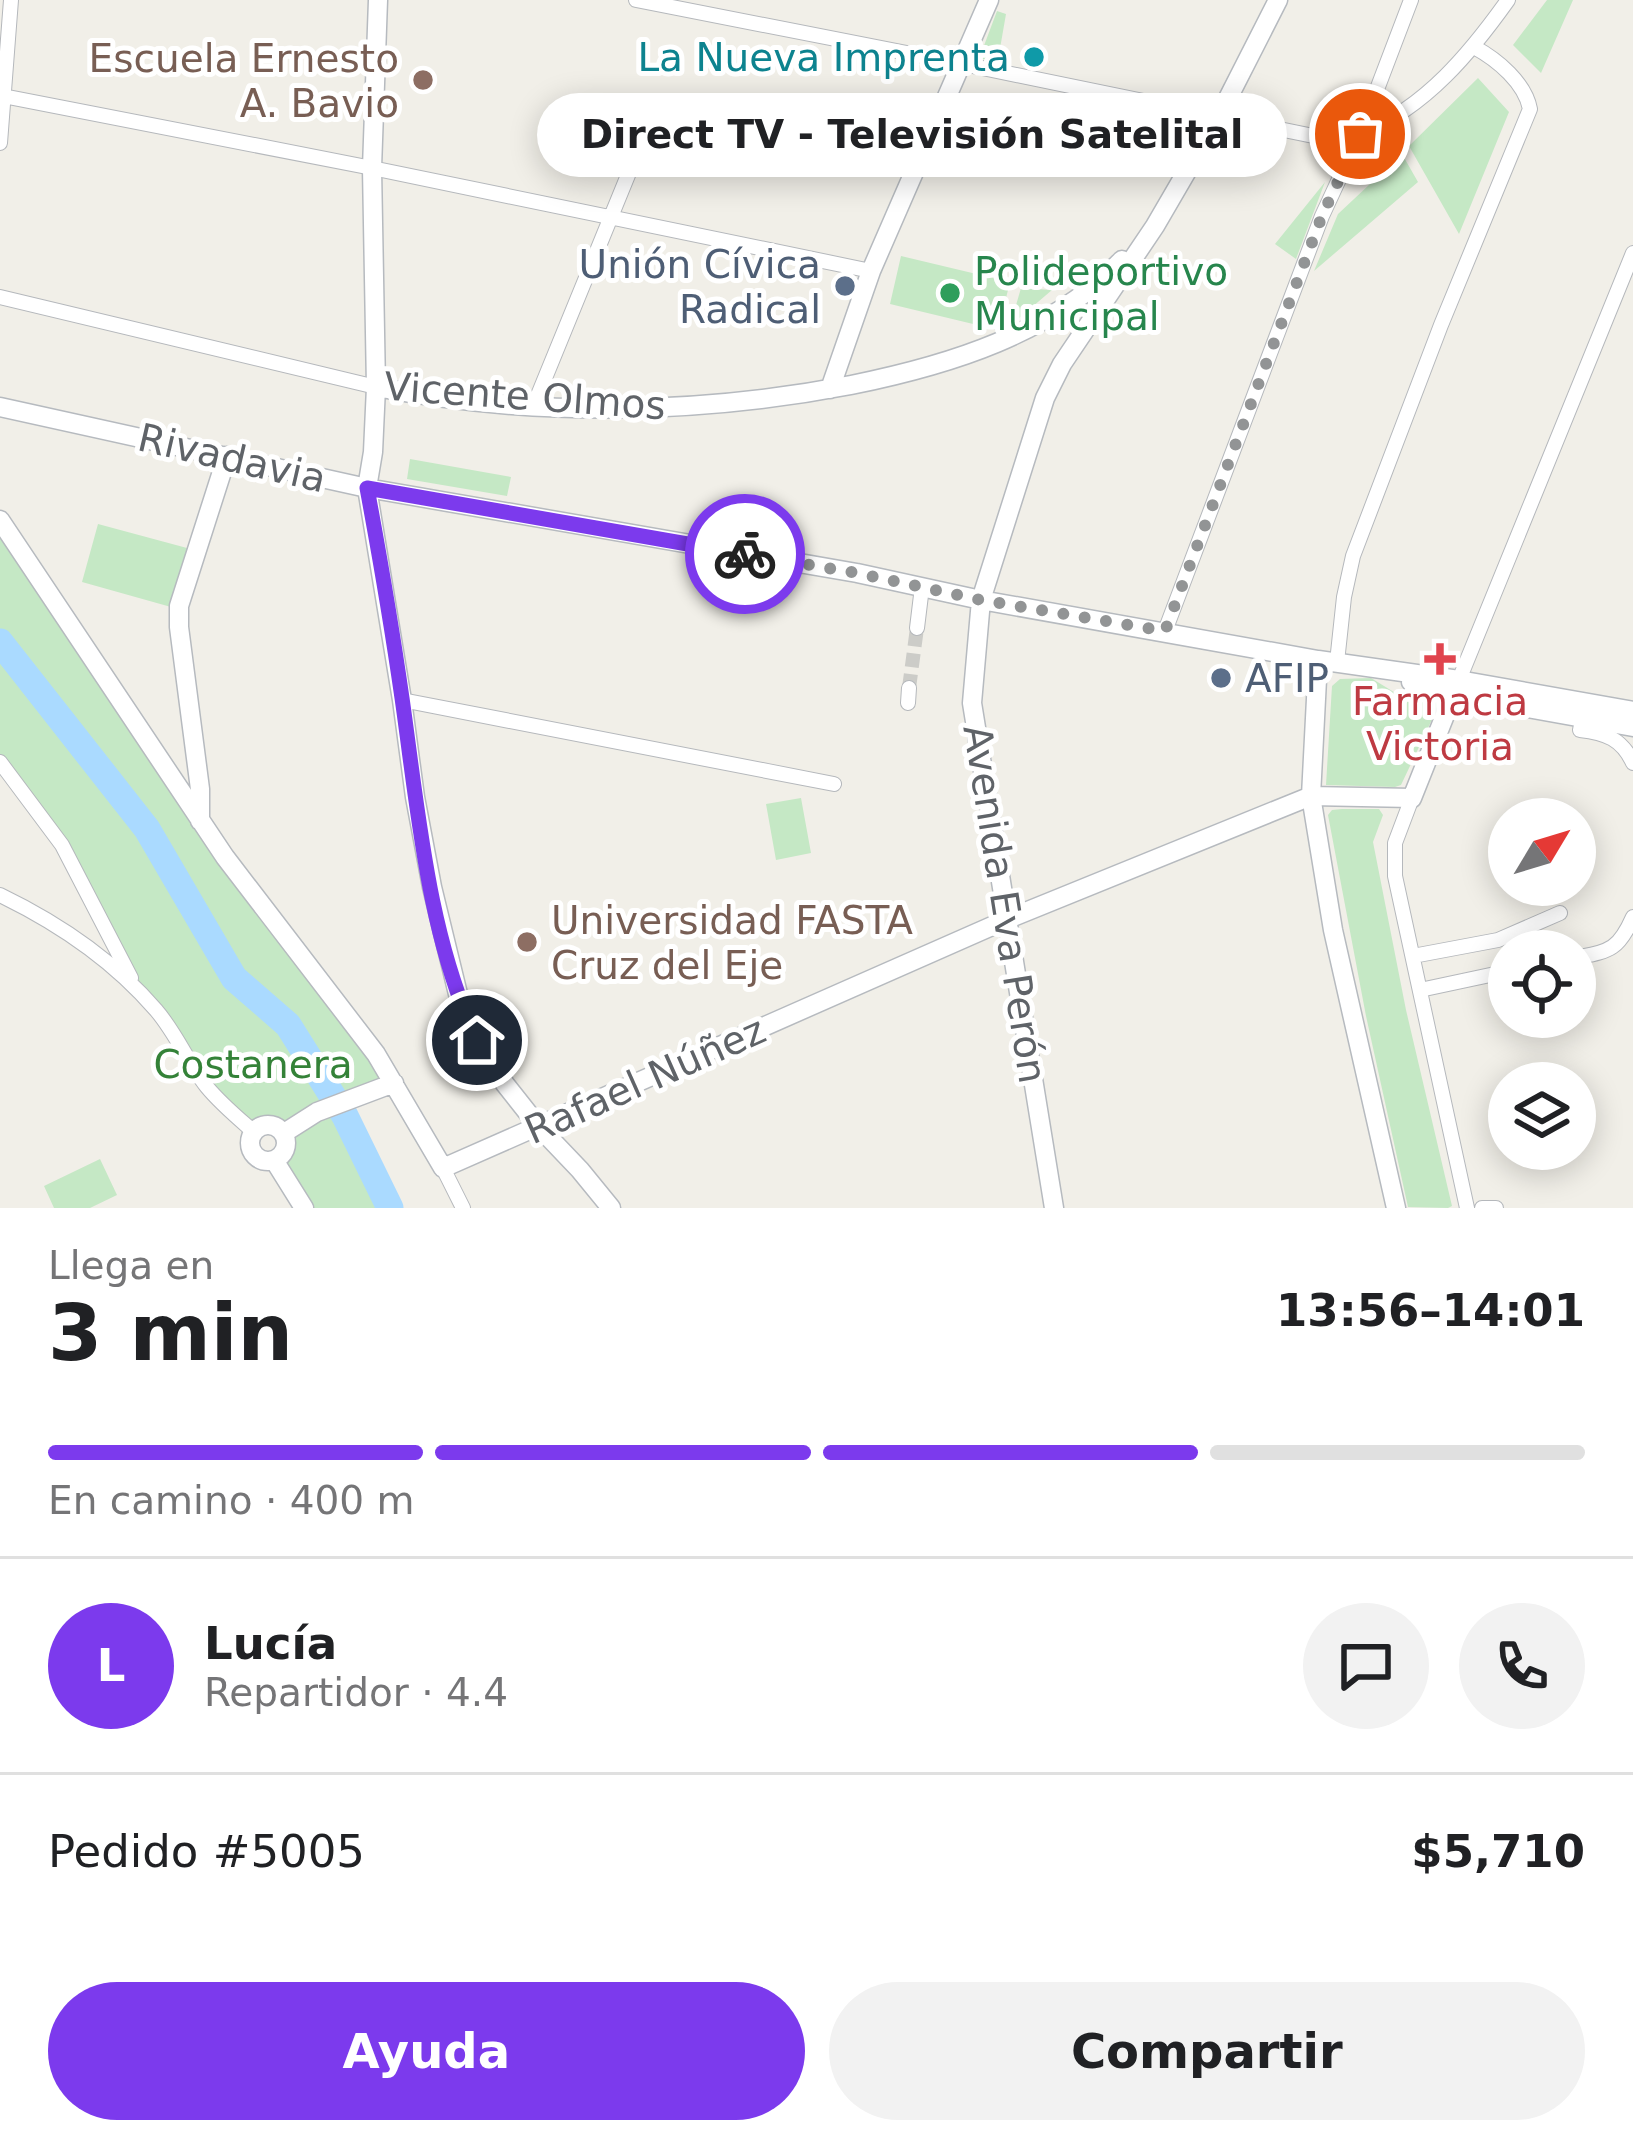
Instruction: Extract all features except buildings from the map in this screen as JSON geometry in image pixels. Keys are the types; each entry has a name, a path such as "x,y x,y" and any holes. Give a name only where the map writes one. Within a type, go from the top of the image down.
{"street":[{"path":"0,143 11,0"},
{"path":"377,0 376,387 367,488 423,842 441,932 466,1018 489,1061 539,1127 611,1208"},
{"path":"636,0 700,6 1328,139 1360,134 1389,120 1431,88 1474,47 1508,0"},
{"path":"830,389 871,271 988,0"},
{"path":"1155,226 1219,116 1278,0"},
{"path":"1165,631 1322,216 1360,134 1411,0"},
{"path":"1396,1208 1333,930 1311,796 1328,661 1352,556 1530,109 1527,92 1474,47"},
{"path":"3,96 871,271"},
{"path":"534,405 653,114 920,162"},
{"name":"Vicente Olmos","path":"0,297 418,395 611,409 693,407 918,372 976,352 1060,309 1108,275 1155,226"},
{"name":"Avenida Eva Perón","path":"1054,1208 971,703 981,600 1045,398 1062,364 1155,226"},
{"path":"1467,1208 1395,876 1396,843 1632,259"},
{"name":"Rivadavia","path":"0,407 367,488 1385,669 1404,680 1457,687"},
{"path":"200,821 179,606 227,456"},
{"path":"0,520 200,821 353,1021 394,1083 463,1208"},
{"path":"917,628 922,587"},
{"path":"1457,687 1633,711"},
{"path":"1457,687 1617,739 1633,764"},
{"path":"402,700 835,784"},
{"path":"1581,725 1633,728"},
{"path":"0,762 62,845 136,988"},
{"path":"1311,796 1412,798"},
{"name":"Rafael Núñez","path":"443,1168 1008,919 1311,796"},
{"path":"0,895 71,934 136,988 170,1028 207,1087 254,1132"},
{"path":"1413,956 1498,940 1560,913"},
{"path":"1596,954 1621,943 1633,917"},
{"path":"1420,990 1488,975"},
{"path":"284,1133 317,1112 394,1083"},
{"path":"261,1126 284,1133 286,1149 274,1160 254,1154 250,1145 261,1126"},
{"path":"274,1160 304,1208"},
{"path":"1482,1208 1496,1208"}],"green space":[{"path":"1547,0 1573,0 1541,73 1513,45"},
{"path":"997,11 1006,14 998,60 979,59"},
{"path":"1478,78 1509,112 1459,234 1409,146"},
{"path":"1402,154 1418,182 1314,271 1338,214"},
{"path":"1325,182 1296,259 1275,244"},
{"name":"Polideportivo Municipal","path":"901,256 1010,282 998,330 890,304"},
{"path":"1021,288 1052,290 1010,326"},
{"path":"410,459 511,477 507,496 407,479"},
{"name":"Costanera","path":"0,520 394,1083 338,1104 390,1208 304,1208 281,1156 283,1136 268,1126 254,1132 221,1103 136,988 62,845 0,757 0,642 51,705 0,635"},
{"path":"98,524 187,548 171,607 82,582"},
{"path":"1371,678 1397,694 1431,698 1437,709 1401,785 1326,785 1332,686 1340,679"},
{"path":"801,798 811,853 776,860 766,804"},
{"path":"1379,809 1383,815 1373,842 1452,1206 1448,1208 1408,1207 1328,815 1332,810"},
{"path":"100,1159 117,1195 90,1208 54,1208 44,1186"}],"waterway":[{"path":"0,642 147,829 234,978 288,1025 345,1116 390,1208"}],"tunnel":[{"path":"909,688 917,628"}],"way so far":[{"path":"745,554 1165,631 1322,216 1360,134"}],"place":[{"name":"La Nueva Imprenta","path":"1034,57"},
{"name":"Escuela Ernesto A. Bavio","path":"423,80"},
{"name":"Direct TV - Televisión Satelital","path":"1360,134"},
{"name":"Unión Cívica Radical","path":"845,286"},
{"name":"Polideportivo Municipal","path":"950,293"},
{"name":"Farmacia Victoria","path":"1440,659"},
{"name":"AFIP","path":"1221,678"},
{"name":"Universidad FASTA Cruz del Eje","path":"527,942"}],"route":[{"path":"477,1040 441,932 367,488 745,554"}]}
